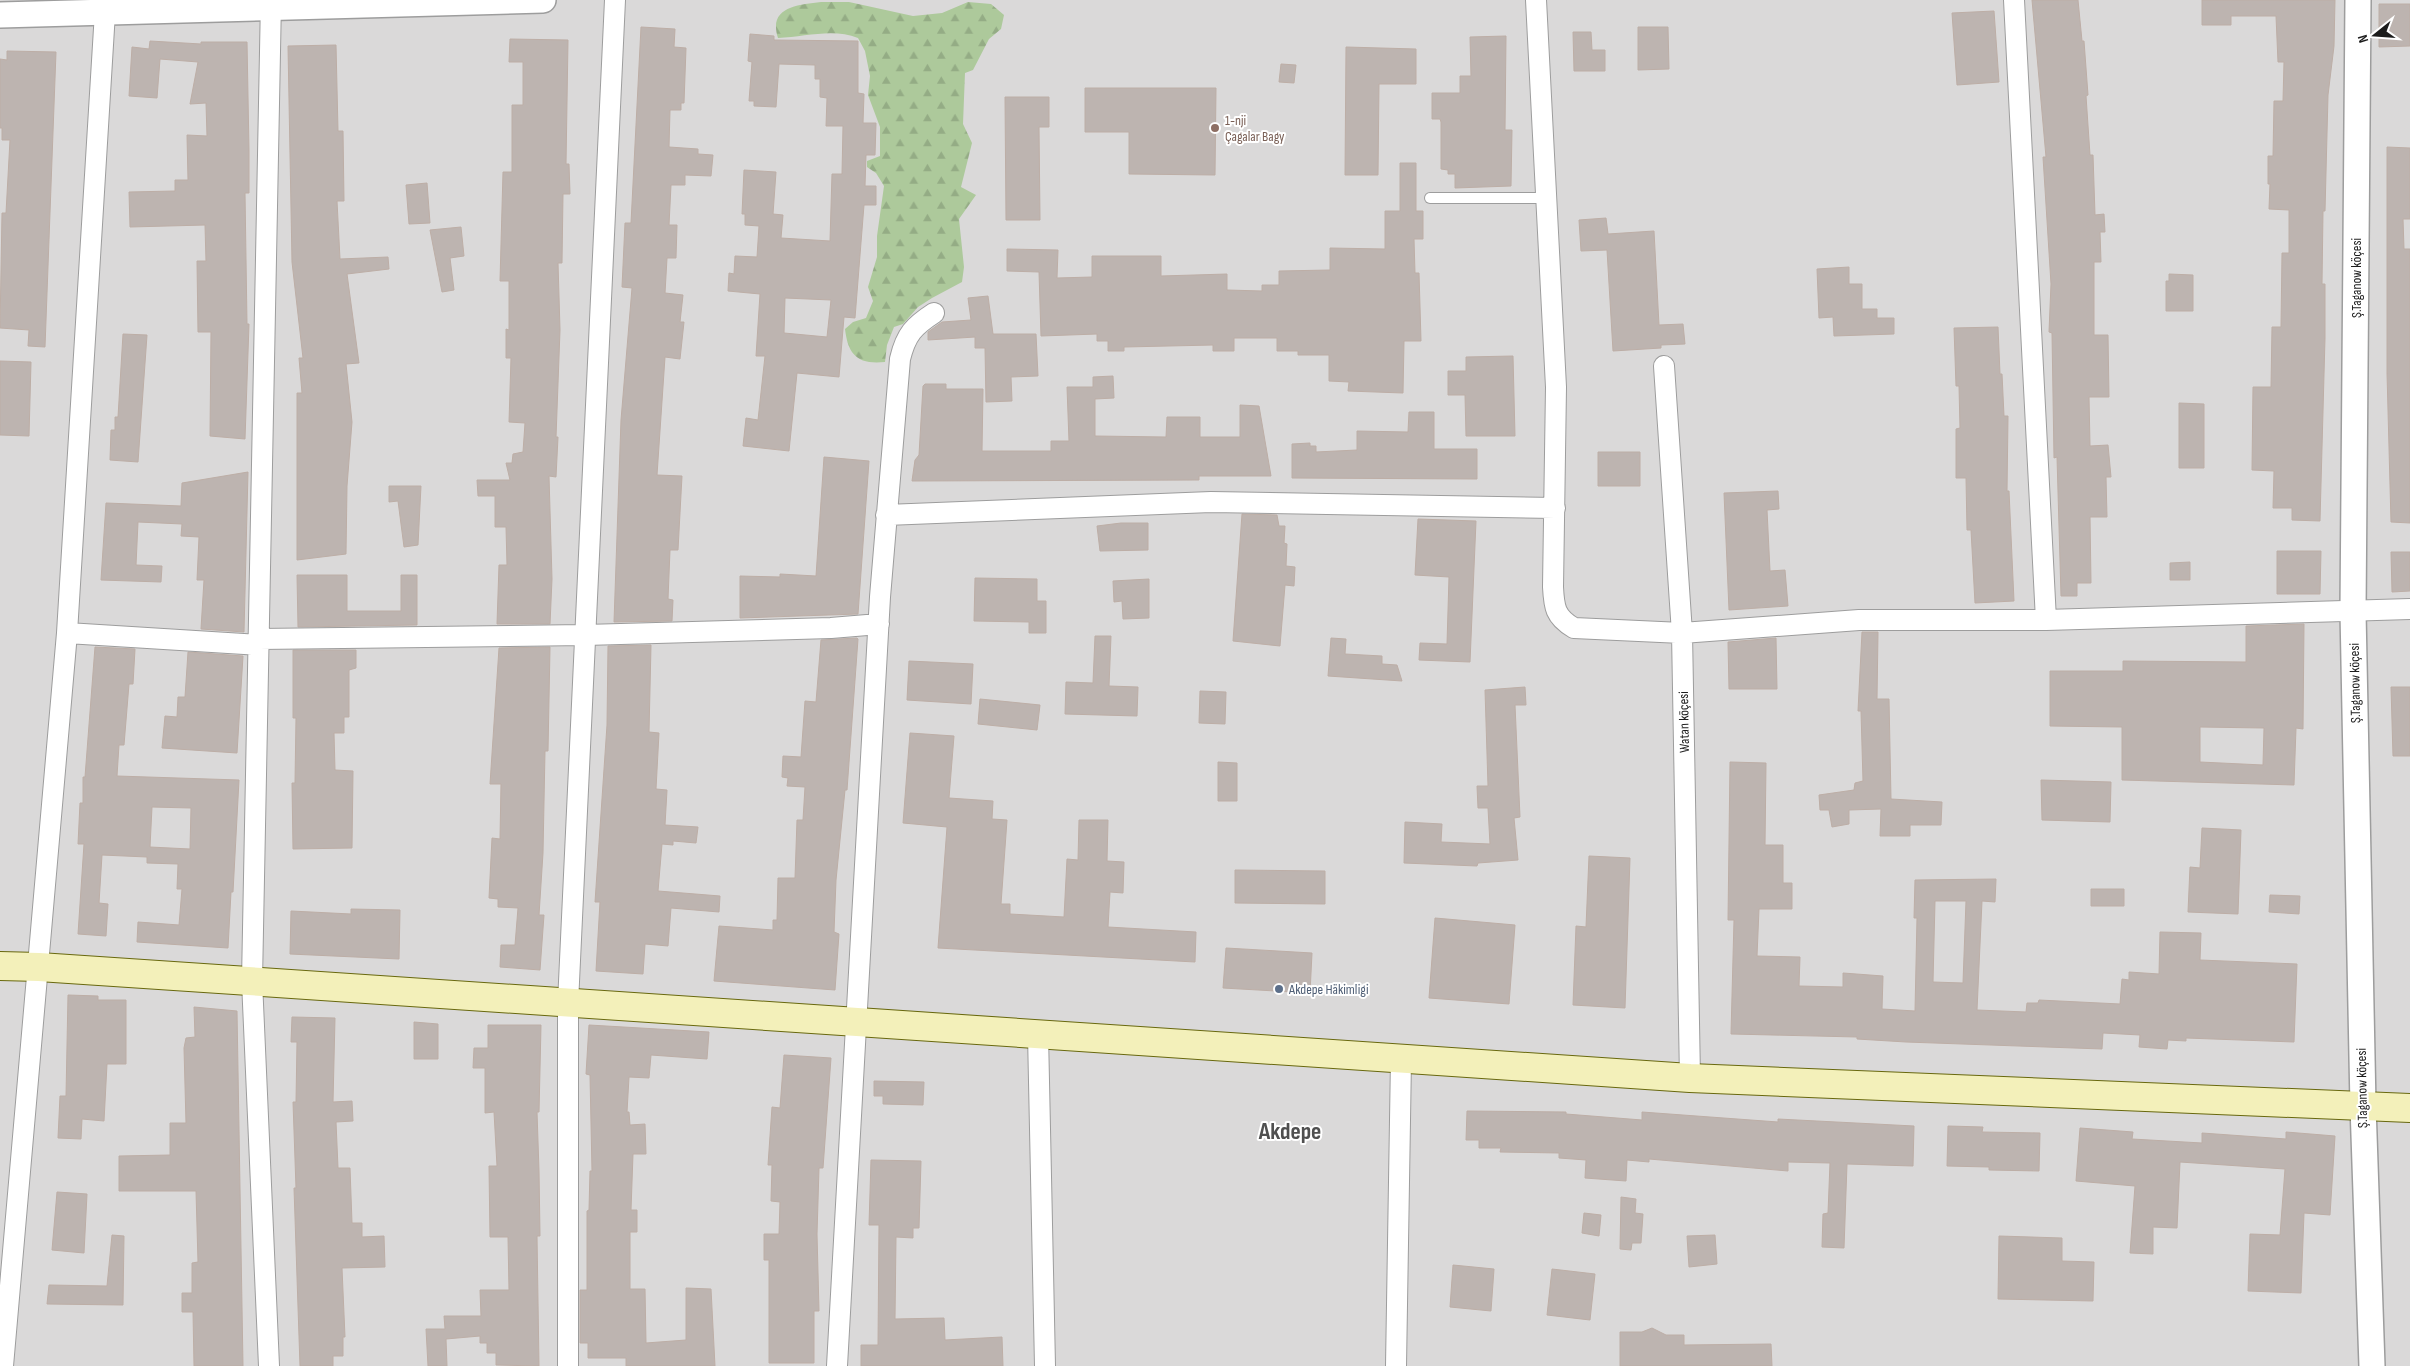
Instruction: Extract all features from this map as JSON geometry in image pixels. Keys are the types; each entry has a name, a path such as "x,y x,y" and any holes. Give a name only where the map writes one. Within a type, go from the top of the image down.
{"main road":[{"path":"0,966 39,967 1690,1078 2410,1108"}],"street":[{"path":"0,15 105,12 271,3 543,0"},
{"path":"568,1366 568,1003 615,0"},
{"path":"1536,0 1556,387 1554,600 1556,611 1563,622 1574,628 1682,633 1859,620 2046,620 2410,609"},
{"path":"2014,0 2046,620"},
{"name":"Ş.Taganow köçesi","path":"2358,0 2353,612 2362,1106 2372,1366"},
{"path":"269,1366 252,982 271,3"},
{"path":"3,1366 68,633 105,12"},
{"path":"836,1366 879,624 886,515 900,358 904,342 916,325 934,313"},
{"name":"Watan köçesi","path":"1664,366 1682,633 1690,1078"},
{"path":"886,515 1211,502 1555,508"},
{"path":"68,633 259,642 831,628 879,624"},
{"path":"1038,1034 1045,1366"},
{"path":"1396,1366 1401,1059"}],"lane":[{"path":"1430,198 1546,198"}],"shaded area":[{"path":"0,0 2410,0 2410,1366 0,1366"}],"green space":[{"path":"821,2 849,2 913,16 942,13 968,2 991,4 1004,15 1001,29 989,39 973,70 965,73 963,124 972,143 961,187 976,195 959,219 964,267 962,282 918,307 903,324 894,327 887,345 885,362 867,362 856,356 846,338 845,329 853,322 866,318 873,301 868,287 877,257 877,236 884,186 876,173 867,167 867,161 880,156 880,127 868,95 870,76 865,51 858,38 848,35 829,33 778,38 776,28 777,20 787,10"}],"building":[{"path":"2032,0 2078,0 2082,41 2084,41 2090,155 2093,155 2095,215 2104,214 2105,232 2100,232 2101,262 2094,262 2094,335 2108,335 2109,397 2089,397 2090,446 2108,445 2111,477 2106,477 2107,517 2090,517 2091,583 2077,583 2077,596 2061,596 2057,457 2054,458 2052,333 2049,332 2051,284 2043,157 2046,157"},
{"path":"2202,0 2335,0 2334,46 2328,95 2325,211 2323,211 2322,284 2325,284 2325,338 2320,521 2292,520 2292,508 2273,508 2274,471 2252,470 2253,387 2271,387 2272,327 2281,327 2282,253 2289,253 2289,210 2269,209 2268,156 2273,156 2274,101 2283,101 2284,62 2278,62 2276,16 2231,16 2231,25 2202,25"},
{"path":"2379,4 2410,4 2410,46 2379,47"},
{"path":"1994,11 1999,82 1957,85 1952,13"},
{"path":"641,27 675,29 674,47 686,48 684,103 681,103 681,110 670,110 669,147 698,149 698,154 713,155 711,176 685,175 685,185 671,185 669,225 677,225 676,258 667,258 665,293 683,295 680,322 684,322 680,359 665,357 657,475 682,476 678,550 670,550 668,599 673,600 672,621 614,622 621,420 632,288 622,287 625,223 631,223"},
{"path":"1638,27 1668,27 1669,69 1638,70"},
{"path":"1573,32 1591,32 1592,50 1605,50 1605,71 1574,71"},
{"path":"750,34 774,36 774,40 858,41 858,93 864,94 863,123 876,123 875,155 866,155 865,186 876,186 876,205 864,205 855,318 844,317 839,377 797,373 789,451 743,446 746,418 758,420 765,356 756,356 760,294 728,291 729,273 734,274 735,256 757,257 759,226 745,225 745,214 742,214 744,170 776,172 773,214 783,215 781,238 830,241 832,174 842,174 843,126 826,126 827,98 820,97 820,79 815,79 815,65 779,64 776,107 754,106 754,101 749,101 752,62 748,61","holes":["785,298 831,300 827,337 784,333"]},
{"path":"1506,36 1505,130 1512,130 1511,186 1455,188 1455,174 1448,174 1448,170 1441,169 1441,122 1440,119 1432,119 1432,93 1460,93 1460,76 1471,76 1470,37"},
{"path":"510,39 568,40 566,164 569,164 570,194 563,194 562,263 558,263 560,330 556,437 558,437 556,477 549,476 552,579 550,624 497,624 499,565 507,565 506,527 495,527 495,496 478,496 477,480 510,480 506,463 512,463 513,454 523,452 525,423 509,422 511,358 506,358 506,329 509,330 509,281 500,281 503,172 512,172 512,105 523,105 523,62 509,62"},
{"path":"150,41 201,44 201,42 247,42 249,193 245,193 247,324 249,324 245,439 210,436 211,332 198,332 197,261 206,261 205,225 130,227 129,192 175,191 175,180 188,180 187,135 207,136 206,103 190,104 198,62 160,59 157,98 129,96 132,47 149,49"},
{"path":"336,45 338,131 343,131 344,201 337,201 340,259 388,257 389,269 347,274 359,363 346,364 352,422 347,486 346,554 297,560 297,393 302,393 299,358 303,358 292,262 288,46"},
{"path":"1346,47 1416,49 1416,84 1379,84 1378,175 1345,175"},
{"path":"7,51 56,52 45,347 28,346 29,330 0,328 2,213 6,213 10,140 2,140 2,128 0,128 0,59 7,60"},
{"path":"1281,64 1296,65 1294,83 1279,82"},
{"path":"1085,88 1216,88 1215,175 1129,174 1129,132 1085,132"},
{"path":"1005,97 1049,97 1049,127 1039,127 1040,220 1006,220"},
{"path":"2387,147 2410,148 2410,219 2403,219 2404,249 2410,249 2410,523 2391,522 2387,373"},
{"path":"1400,163 1416,163 1416,211 1423,211 1423,239 1414,239 1415,273 1419,273 1421,341 1404,341 1403,393 1348,391 1349,382 1329,381 1329,355 1298,355 1298,351 1277,351 1277,338 1234,338 1234,351 1213,351 1213,345 1124,347 1124,351 1108,351 1108,341 1097,341 1097,334 1041,336 1039,272 1007,271 1007,249 1058,250 1057,278 1092,277 1092,256 1161,256 1161,276 1227,274 1227,290 1262,291 1262,285 1279,285 1279,271 1330,270 1330,248 1385,249 1385,211 1400,211"},
{"path":"427,183 430,223 409,224 406,185"},
{"path":"1606,218 1608,234 1654,231 1659,325 1683,324 1685,344 1661,345 1661,348 1613,351 1607,250 1581,251 1579,220"},
{"path":"461,227 464,256 450,258 454,290 442,292 430,230"},
{"path":"1849,267 1849,284 1862,284 1862,309 1877,309 1877,318 1894,318 1894,334 1834,336 1833,317 1819,318 1817,269"},
{"path":"2169,274 2193,275 2193,311 2166,311 2166,281 2169,281"},
{"path":"988,296 993,334 1036,334 1038,376 1011,377 1012,401 986,402 985,348 975,348 975,337 928,340 928,332 942,322 971,320 968,298"},
{"path":"1998,327 2004,416 2008,416 2007,491 2009,491 2014,601 1975,603 1971,530 1967,530 1966,478 1956,478 1956,429 1960,428 1959,386 1956,386 1954,328"},
{"path":"123,334 147,335 138,462 110,460 111,430 115,430 115,417 118,417"},
{"path":"1513,356 1515,436 1466,436 1465,395 1448,395 1448,371 1466,371 1466,357"},
{"path":"0,361 31,362 29,436 0,435"},
{"path":"1113,376 1114,398 1095,399 1095,436 1166,437 1167,417 1200,417 1200,437 1240,437 1240,405 1259,406 1271,476 1199,476 1199,480 912,481 915,460 919,455 923,386 925,384 946,384 946,389 983,389 982,451 1051,451 1051,441 1069,441 1067,387 1093,387 1093,377"},
{"path":"2179,403 2204,404 2204,468 2179,468"},
{"path":"1409,412 1434,412 1434,449 1477,449 1477,479 1292,478 1292,444 1310,443 1310,446 1316,446 1316,452 1357,450 1357,431 1408,432"},
{"path":"1598,452 1640,452 1640,486 1598,486"},
{"path":"824,457 869,461 858,614 740,618 740,576 780,577 780,574 816,576"},
{"path":"248,472 244,632 201,629 204,580 197,580 199,537 181,536 182,524 138,522 136,565 162,566 161,582 101,580 106,503 181,506 182,483"},
{"path":"389,486 421,486 418,545 404,547 398,501 389,502"},
{"path":"1778,491 1779,509 1767,510 1770,571 1785,570 1788,606 1729,610 1724,493"},
{"path":"1242,514 1277,515 1279,526 1285,526 1284,543 1287,544 1286,566 1295,567 1294,586 1285,585 1280,646 1233,641"},
{"path":"1418,519 1476,521 1470,662 1419,660 1420,643 1447,644 1449,577 1415,575"},
{"path":"1121,523 1148,523 1148,550 1100,551 1097,526"},
{"path":"2277,551 2321,551 2320,594 2277,594"},
{"path":"2391,552 2410,552 2410,591 2392,592"},
{"path":"2190,562 2190,580 2170,580 2170,563"},
{"path":"297,575 347,575 347,611 401,611 401,575 417,575 417,625 298,627"},
{"path":"975,578 1037,579 1037,601 1046,601 1046,633 1029,633 1029,622 974,621"},
{"path":"1149,579 1149,618 1123,619 1122,601 1114,602 1113,581"},
{"path":"2304,624 2303,729 2296,728 2294,785 2122,780 2122,727 2050,726 2050,671 2123,671 2123,661 2246,662 2246,626","holes":["2200,727 2264,728 2263,765 2200,762"]},
{"path":"1862,632 1878,632 1877,699 1889,699 1891,799 1942,802 1941,825 1910,825 1910,836 1880,836 1881,809 1849,810 1849,824 1832,827 1829,810 1820,810 1819,795 1854,790 1855,783 1863,781 1861,711 1858,711"},
{"path":"1095,636 1111,636 1109,686 1138,687 1137,716 1065,714 1066,682 1093,683"},
{"path":"857,638 847,790 845,790 836,880 834,932 839,934 835,990 714,981 719,926 773,930 773,920 777,920 778,878 795,878 797,820 803,820 805,787 787,786 788,778 782,777 783,756 801,757 805,701 816,702 821,640"},
{"path":"1331,638 1346,639 1345,654 1382,656 1382,664 1397,665 1402,681 1328,676"},
{"path":"1776,638 1777,689 1729,689 1728,642"},
{"path":"651,645 649,732 659,733 656,789 667,790 665,825 698,827 696,843 673,841 673,845 662,844 658,891 720,896 719,912 671,908 668,946 645,944 643,974 596,971 600,902 595,902 607,725 608,646"},
{"path":"95,647 135,649 133,684 129,684 124,745 119,745 117,776 239,780 228,948 137,942 138,922 179,925 182,889 177,889 178,864 147,863 147,857 102,855 99,903 108,904 106,936 78,934 84,844 78,844 80,803 83,803 83,777 85,777","holes":["152,807 191,808 190,849 150,847"]},
{"path":"550,647 548,751 545,751 543,853 539,915 544,915 540,970 500,967 501,945 515,945 518,908 498,907 498,899 489,898 492,838 500,839 501,784 490,784 499,648"},
{"path":"293,650 356,650 356,668 349,670 349,717 344,717 344,733 334,733 335,770 353,771 352,848 293,849 292,783 295,783 296,718 293,718"},
{"path":"188,652 243,656 237,753 162,748 165,716 177,717 178,697 185,697"},
{"path":"909,661 973,664 971,704 907,700"},
{"path":"1525,687 1526,705 1515,705 1520,817 1514,818 1518,860 1478,863 1477,866 1404,863 1405,822 1442,824 1441,842 1490,844 1488,808 1478,808 1477,786 1488,786 1485,690"},
{"path":"2391,687 2410,687 2410,756 2393,756"},
{"path":"1200,691 1226,692 1225,724 1199,723"},
{"path":"980,699 1040,705 1037,730 978,724"},
{"path":"910,733 954,736 949,798 993,801 992,819 1007,820 1001,904 1010,904 1010,914 1064,917 1067,859 1078,860 1079,820 1108,820 1107,861 1124,862 1123,893 1110,892 1108,927 1196,932 1195,962 938,948 947,827 903,823"},
{"path":"1218,762 1237,763 1237,801 1218,801"},
{"path":"1730,762 1766,763 1765,845 1783,845 1783,883 1792,883 1792,909 1759,909 1757,956 1800,957 1799,986 1843,987 1843,973 1883,976 1882,1009 1915,1011 1917,918 1914,918 1915,880 1996,879 1995,902 1982,901 1977,1010 2026,1012 2027,1003 2038,1003 2039,1000 2120,1004 2122,979 2129,980 2129,972 2159,974 2160,932 2201,933 2200,960 2297,964 2294,1042 2186,1038 2186,1041 2168,1040 2167,1049 2139,1047 2140,1035 2103,1033 2102,1049 1906,1042 1857,1039 1857,1037 1731,1034 1734,920 1728,920","holes":["1935,901 1966,901 1963,983 1933,982"]},
{"path":"2041,780 2111,782 2110,822 2042,820"},
{"path":"2202,828 2241,830 2238,914 2188,912 2190,867 2200,868"},
{"path":"1589,856 1630,858 1625,1008 1573,1005 1576,926 1586,927"},
{"path":"1235,870 1325,871 1325,904 1235,903"},
{"path":"2091,889 2124,889 2124,906 2091,906"},
{"path":"2270,895 2300,896 2299,914 2269,912"},
{"path":"351,909 400,910 399,959 290,954 291,911 351,914"},
{"path":"1435,918 1515,925 1509,1004 1429,998"},
{"path":"1226,948 1312,953 1310,993 1223,988"},
{"path":"68,995 98,996 98,1000 126,1000 126,1064 107,1064 104,1121 82,1119 81,1139 58,1138 60,1096 66,1096"},
{"path":"194,1007 237,1011 243,1366 194,1366 193,1312 182,1312 182,1293 192,1293 192,1263 198,1262 196,1191 119,1191 119,1156 170,1155 170,1123 186,1123 184,1048 186,1038 195,1037"},
{"path":"292,1017 335,1018 333,1102 352,1101 353,1121 336,1122 338,1168 350,1168 352,1223 362,1223 362,1237 384,1236 385,1267 342,1268 345,1337 343,1337 343,1356 333,1356 333,1366 300,1366 293,1102 296,1102 297,1042 291,1042"},
{"path":"414,1022 438,1024 438,1059 414,1059"},
{"path":"488,1025 541,1025 539,1112 537,1112 540,1236 537,1236 539,1366 496,1365 496,1353 487,1353 487,1343 480,1343 480,1336 446,1339 447,1366 428,1366 426,1329 445,1329 444,1316 481,1316 480,1290 509,1290 508,1237 490,1237 489,1166 497,1166 494,1112 485,1113 485,1068 473,1068 474,1048 488,1048"},
{"path":"589,1025 709,1032 707,1059 651,1055 649,1078 629,1077 627,1112 629,1112 630,1125 645,1124 646,1154 633,1154 631,1210 637,1210 637,1232 630,1232 630,1289 645,1289 646,1343 686,1340 686,1288 711,1289 715,1366 626,1366 626,1358 588,1358 588,1343 580,1343 580,1290 587,1290 587,1211 589,1210 590,1171 592,1171 590,1075 586,1074"},
{"path":"784,1055 831,1058 823,1168 819,1168 817,1234 819,1311 814,1311 814,1363 769,1363 769,1260 764,1260 764,1234 779,1234 780,1202 771,1201 772,1165 768,1165 772,1107 780,1108"},
{"path":"874,1081 924,1082 923,1105 883,1104 883,1096 874,1096"},
{"path":"1467,1111 1566,1112 1566,1114 1642,1120 1642,1112 1778,1122 1778,1119 1914,1126 1913,1166 1847,1164 1844,1248 1822,1247 1823,1214 1828,1213 1830,1163 1788,1162 1788,1171 1649,1159 1649,1162 1627,1160 1626,1181 1585,1178 1586,1160 1559,1158 1559,1153 1500,1152 1501,1148 1479,1148 1479,1140 1466,1140"},
{"path":"1948,1126 1983,1127 1982,1132 2040,1133 2039,1171 1989,1170 1989,1167 1947,1166"},
{"path":"2080,1128 2133,1132 2132,1139 2202,1143 2202,1133 2286,1139 2286,1132 2335,1136 2330,1215 2304,1213 2301,1293 2248,1291 2250,1234 2280,1235 2285,1169 2180,1162 2177,1228 2153,1227 2153,1254 2130,1253 2135,1186 2076,1181"},
{"path":"871,1160 921,1161 919,1228 913,1228 913,1238 896,1237 895,1319 944,1318 945,1340 1002,1337 1003,1366 861,1366 861,1345 878,1345 879,1225 869,1225"},
{"path":"57,1192 87,1194 84,1253 52,1250"},
{"path":"1621,1197 1636,1199 1635,1213 1643,1214 1641,1243 1632,1243 1631,1250 1620,1249"},
{"path":"1584,1213 1601,1215 1599,1236 1582,1233"},
{"path":"112,1235 124,1236 123,1305 47,1304 49,1285 107,1286"},
{"path":"1715,1235 1717,1264 1689,1267 1687,1236"},
{"path":"1999,1236 2062,1238 2062,1261 2094,1262 2093,1301 1998,1299"},
{"path":"1453,1265 1494,1269 1491,1311 1450,1307"},
{"path":"1552,1269 1595,1274 1590,1320 1547,1315"},
{"path":"1652,1328 1666,1335 1684,1335 1684,1345 1771,1344 1772,1366 1620,1366 1620,1332 1642,1332"}],"place":[{"name":"1-nji Çagalar Bagy","path":"1215,128"},
{"name":"Akdepe Häkimligi","path":"1279,989"}],"district":[{"name":"Akdepe","path":"1290,1131"}]}
